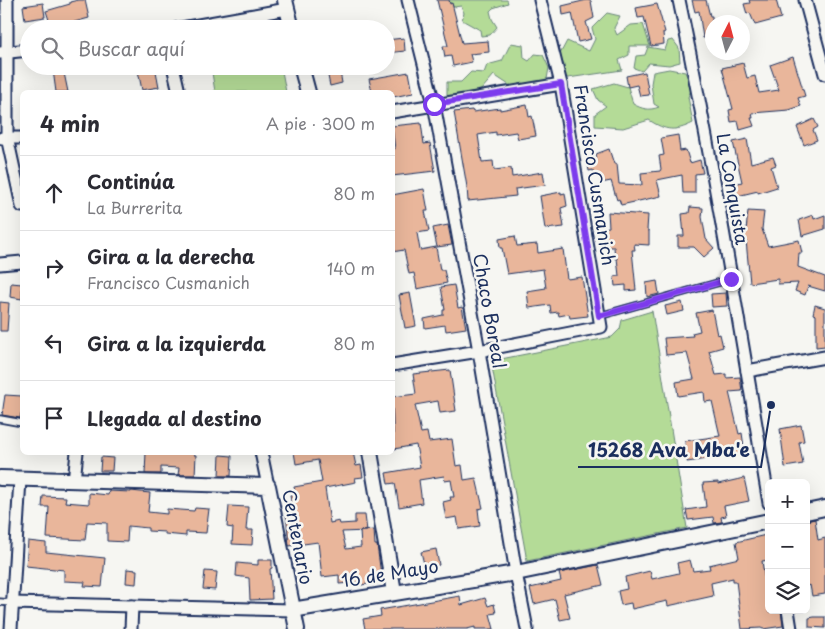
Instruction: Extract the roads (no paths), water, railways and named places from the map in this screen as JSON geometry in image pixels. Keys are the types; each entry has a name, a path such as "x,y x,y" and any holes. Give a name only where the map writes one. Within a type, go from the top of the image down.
{"street":[{"path":"7,0 3,53 4,138 20,198"},
{"name":"Chaco Boreal","path":"408,0 434,104 527,629"},
{"name":"Francisco Cusmanich","path":"540,0 561,84 600,322"},
{"name":"La Conquista","path":"678,0 692,60 765,480"},
{"path":"804,0 825,74"},
{"path":"217,20 286,5 290,20"},
{"path":"3,53 20,51"},
{"path":"175,75 179,90"},
{"path":"303,75 307,90"},
{"path":"395,111 561,84"},
{"path":"4,138 20,138"},
{"path":"0,264 20,262"},
{"path":"395,365 479,351 600,322"},
{"path":"747,371 825,357"},
{"path":"74,481 77,455"},
{"name":"Centenario","path":"262,455 296,629"},
{"path":"371,455 394,592"},
{"path":"0,478 268,486"},
{"path":"11,629 20,479"},
{"path":"810,511 825,508"},
{"name":"16 de Mayo","path":"12,603 292,610 516,573 765,522"},
{"path":"131,629 132,606"},
{"path":"789,614 791,629"}],"lane":[{"path":"600,322 731,279"},
{"path":"0,420 20,423"},
{"path":"0,602 12,603"}],"place":[{"name":"15268 Ava Mba'e","path":"771,405"}]}
